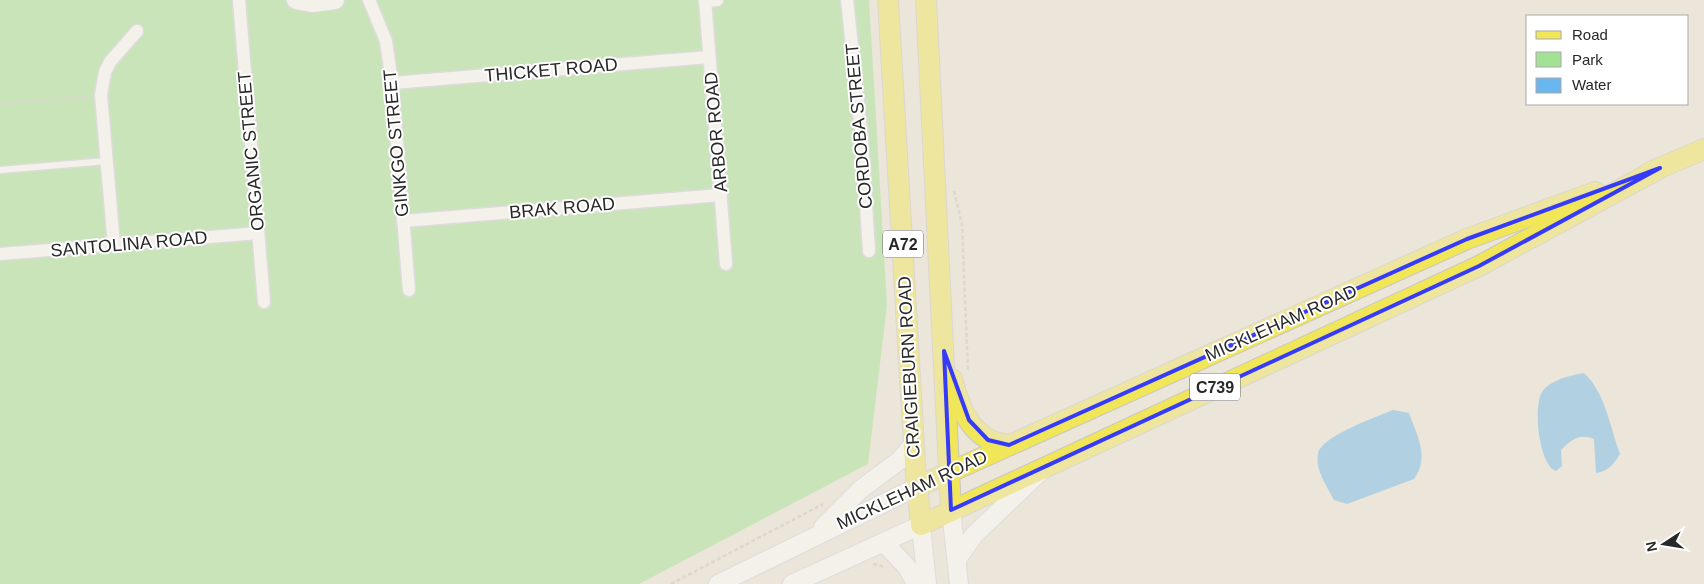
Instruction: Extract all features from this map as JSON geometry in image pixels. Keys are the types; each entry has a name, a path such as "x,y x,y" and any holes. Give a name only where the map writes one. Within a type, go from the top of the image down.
{"main road":[{"path":"296,0 312,4 335,0"},
{"name":"CRAIGIEBURN ROAD","path":"888,0 917,488 927,584"},
{"name":"CRAIGIEBURN ROAD","path":"926,0 951,510 958,558 959,584"},
{"name":"MICKLEHAM ROAD","path":"718,584 1009,444 1467,239 1660,168 1704,149"},
{"name":"MICKLEHAM ROAD","path":"792,584 1479,266 1660,168"},
{"path":"944,350 962,409 969,420 988,440 1009,444"},
{"path":"812,538 861,489 900,460 914,443"},
{"path":"958,558 974,535 1008,505 1047,465"},
{"path":"883,542 907,567 916,584"}],"street":[{"name":"ORGANIC STREET","path":"239,0 264,302"},
{"name":"GINKGO STREET","path":"369,0 386,41 392,82 409,290"},
{"name":"ARBOR ROAD","path":"709,0 709,56 726,264"},
{"name":"CORDOBA STREET","path":"848,0 862,140 869,251"},
{"path":"114,245 101,95 105,72 110,62 137,31"},
{"name":"THICKET ROAD","path":"392,82 709,56"},
{"name":"BRAK ROAD","path":"403,221 721,195"},
{"name":"SANTOLINA ROAD","path":"0,254 258,233"}],"lane":[{"path":"0,170 107,161"}],"path":[{"path":"0,104 101,95"},
{"path":"953,182 962,224 969,378"},
{"path":"670,584 825,502"}],"highlighted area":[{"path":"1660,168 1479,266 951,510 944,351 969,420 988,440 1009,445 1467,239"}],"green space":[{"path":"0,0 869,0 887,305 868,464 639,584 0,584"}],"water":[{"path":"1584,373 1602,400 1620,454 1610,467 1596,473 1594,439 1589,437 1576,438 1561,450 1562,466 1556,471 1545,458 1539,435 1539,399 1542,392 1555,381"},
{"path":"1393,410 1409,413 1418,438 1422,455 1419,471 1414,479 1347,504 1334,500 1318,466 1318,454 1321,447 1339,434"}]}
